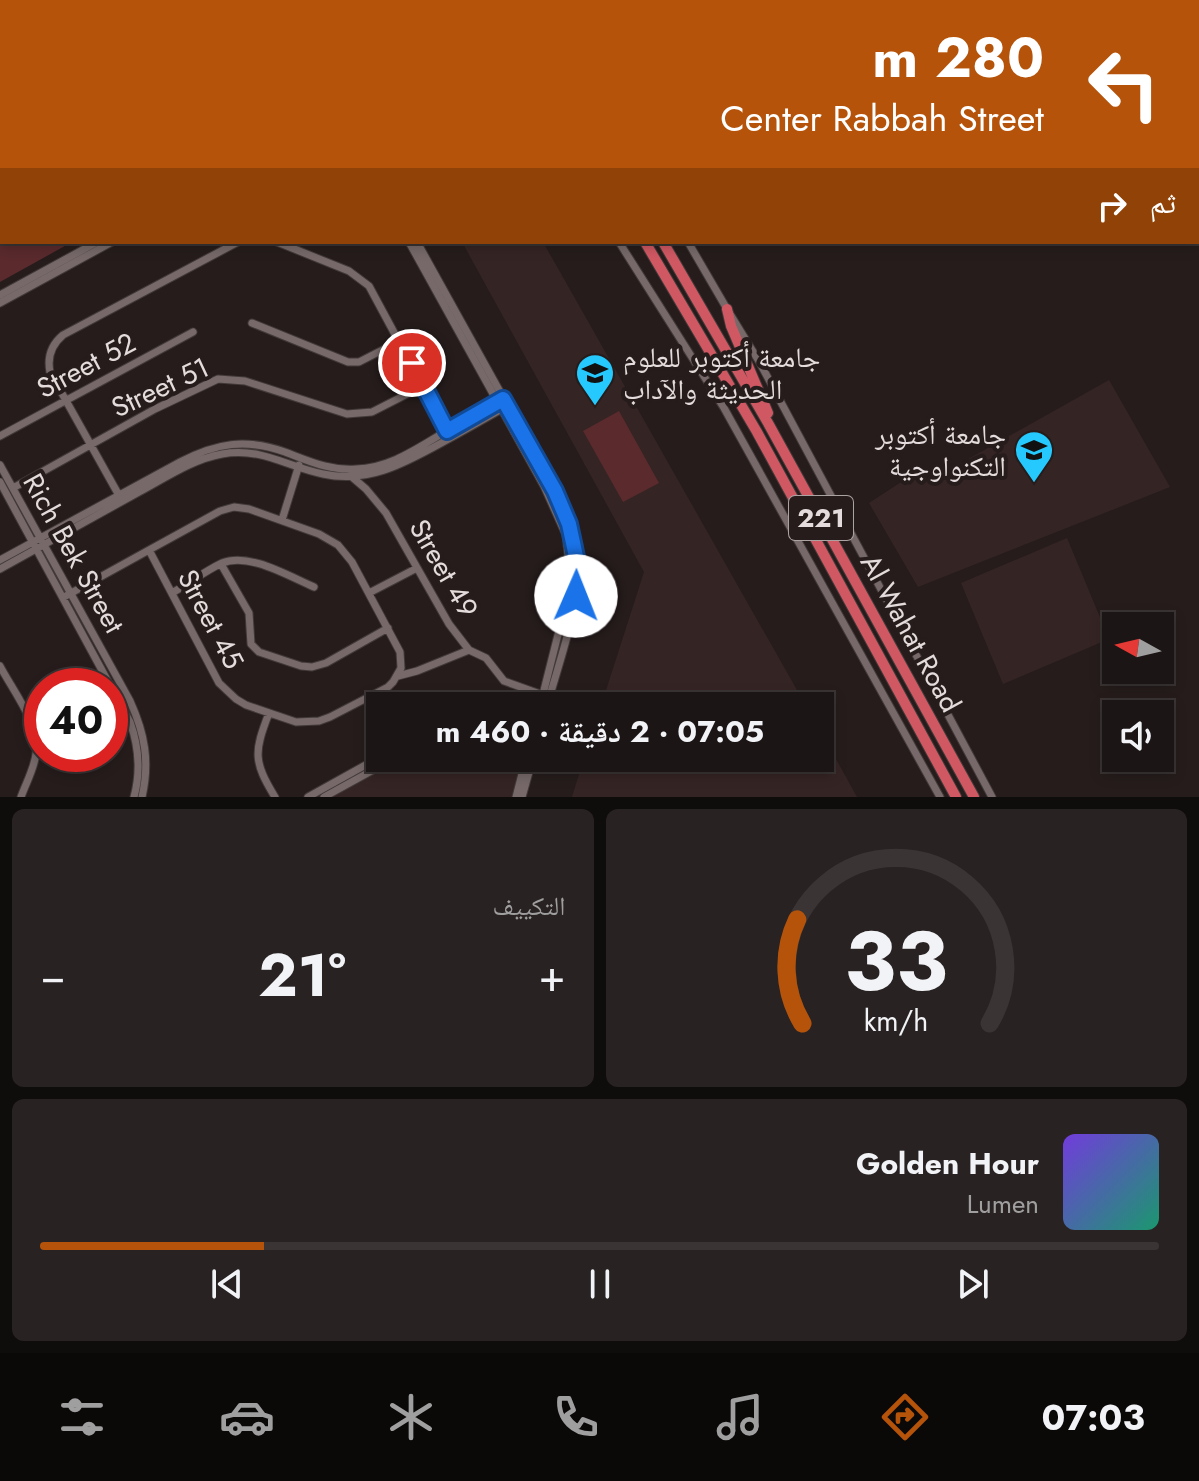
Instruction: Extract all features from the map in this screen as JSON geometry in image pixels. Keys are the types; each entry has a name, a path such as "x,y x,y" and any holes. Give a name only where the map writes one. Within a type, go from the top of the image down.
{"highway":[{"name":"Al Wahat Road","path":"646,244 757,432 956,797"},
{"name":"Al Wahat Road","path":"664,244 768,423 974,797"},
{"path":"727,309 731,326 766,405 768,423"},
{"path":"914,720 924,717 927,711"},
{"path":"925,739 931,733 940,734"}],"street":[{"path":"0,295 93,244"},
{"path":"0,303 108,244"},
{"path":"120,498 50,372 51,351 58,339 234,244"},
{"path":"282,244 349,271 363,280 374,293 447,431"},
{"path":"620,244 724,408 940,797"},
{"path":"689,244 760,363 992,797"},
{"path":"418,247 562,524 568,547 568,595 544,692"},
{"path":"252,323 348,362 359,362 400,341"},
{"name":"Street 52","path":"0,436 193,332"},
{"name":"Street 51","path":"13,488 155,409 218,379 245,381 347,414 360,415 423,386"},
{"path":"300,463 366,469 398,460 502,404"},
{"path":"0,560 38,543 198,452 233,443 257,445 285,452 300,463 330,476 373,474 394,468 502,404"},
{"path":"502,404 564,510 578,566 573,611 551,692"},
{"path":"282,520 300,463"},
{"name":"Rich Bek Street","path":"0,465 38,543"},
{"name":"Street 49","path":"352,477 386,513 453,629 469,650 486,658 504,681 535,692"},
{"name":"Rich Bek Street","path":"0,482 130,701 141,725 147,755 142,797"},
{"name":"Street 45","path":"67,595 149,550 227,508 242,507 319,534 338,545 352,562 400,652 402,660 398,676 388,687 319,721 296,722 236,699 219,683 149,550"},
{"path":"0,569 38,543"},
{"path":"172,593 221,564 241,560 314,587"},
{"path":"221,564 249,613 251,644 259,652 301,666 318,667 388,628"},
{"path":"369,593 417,568"},
{"name":"Rich Bek Street","path":"67,595 130,722 138,757 134,797"},
{"path":"398,676 469,650"},
{"path":"0,666 3,679 28,716 36,736 36,757 21,797"},
{"path":"269,713 259,739 257,758 263,777 275,797"},
{"path":"308,797 366,765"},
{"path":"324,797 370,772"},
{"path":"516,797 522,772"},
{"path":"522,797 529,772"}],"shaded area":[{"path":"0,244 68,244 0,282"},
{"name":"جامعة أكتوبر للعلوم الحديثة والآداب","path":"463,244 544,244 798,692 605,692 644,572"},
{"name":"جامعة أكتوبر التكنواوجية","path":"1109,380 1170,487 918,587 869,503 915,473 931,480"},
{"path":"619,411 659,483 623,502 583,431"},
{"path":"1067,538 1102,622 1102,642 1003,684 961,583"},
{"path":"834,755 857,797 572,797 580,772 834,772"},
{"path":"366,770 366,772 525,772 519,797 316,797"}],"place":[{"name":"جامعة أكتوبر للعلوم الحديثة والآداب","path":"595,407"},
{"name":"جامعة أكتوبر التكنواوجية","path":"1034,484"}],"route":[{"path":"412,363 447,431 503,399 564,510 578,566 576,596"}]}
